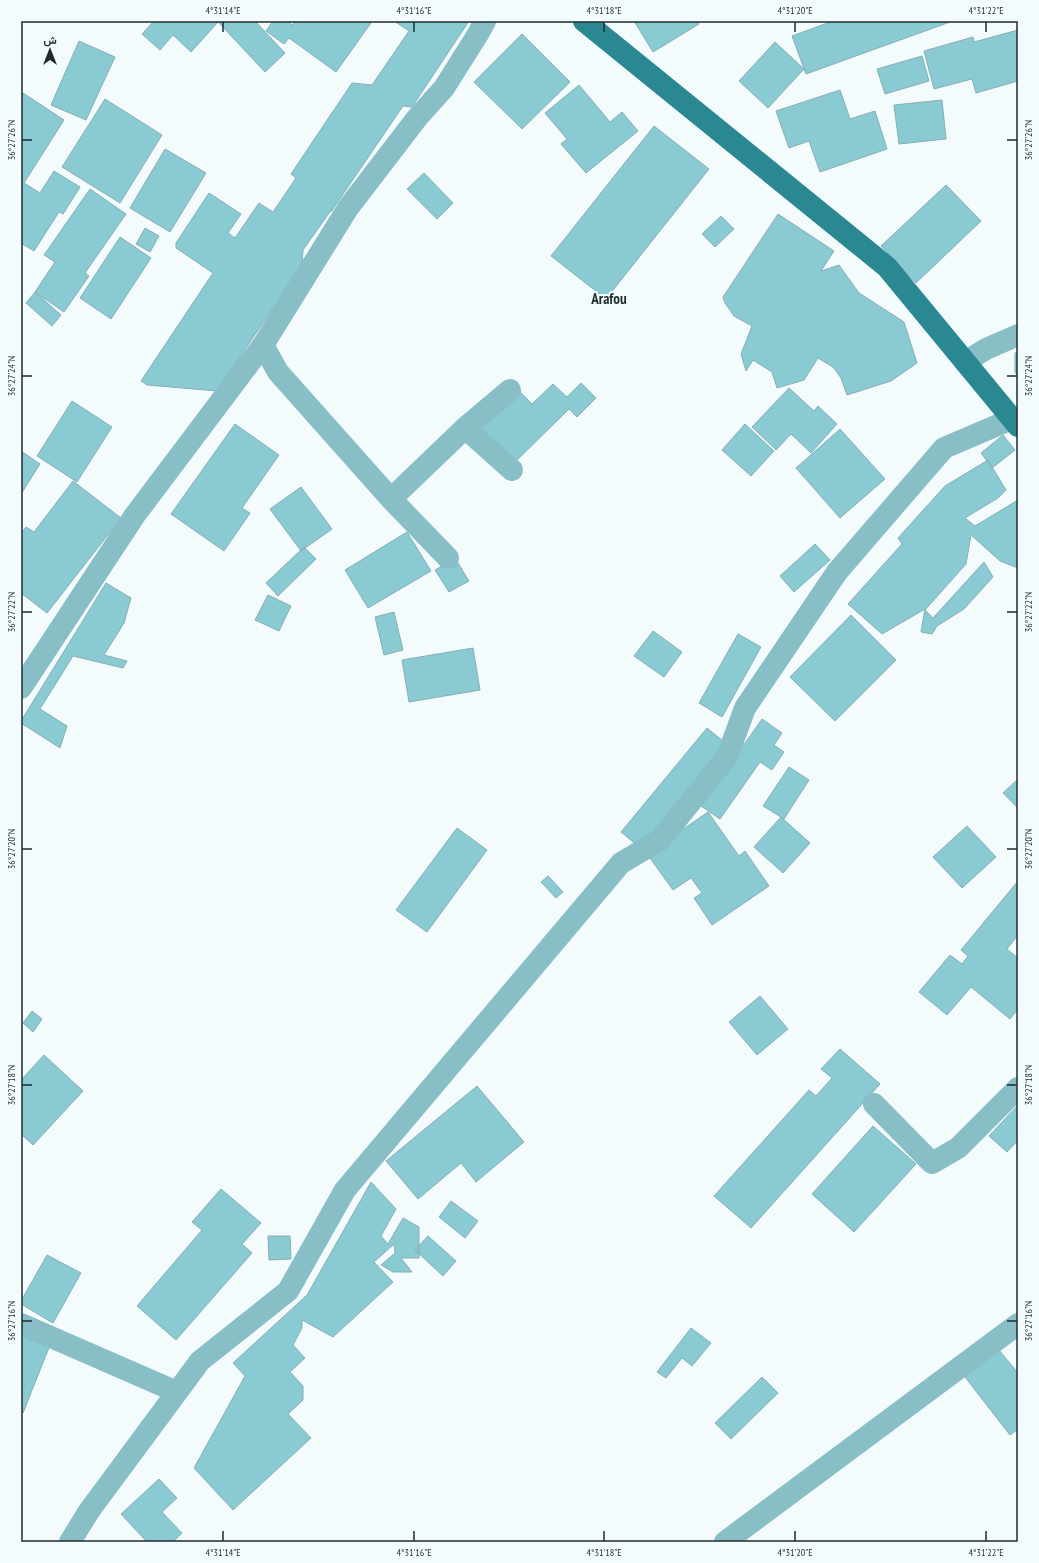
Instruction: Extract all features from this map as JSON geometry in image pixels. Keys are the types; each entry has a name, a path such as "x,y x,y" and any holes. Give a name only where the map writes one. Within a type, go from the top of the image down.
{"main road":[{"path":"584,21 887,267 1015,422"}],"street":[{"path":"21,688 135,515 263,345 348,208 417,118 444,88 485,21"},
{"path":"965,362 986,349 1018,336"},
{"path":"263,345 278,372 391,499 448,558"},
{"path":"391,499 465,428 510,390"},
{"path":"70,1542 89,1511 200,1361 288,1291 345,1190 621,863 660,840 727,756 745,708 837,572 944,448 1015,422"},
{"path":"465,428 512,470"},
{"path":"874,1104 932,1163 958,1148 1018,1088"},
{"path":"21,1324 177,1392"},
{"path":"725,1542 1018,1324"}],"building":[{"path":"154,21 219,21 191,52 173,35 160,50 142,34"},
{"path":"221,21 255,21 285,53 265,72 219,23"},
{"path":"273,21 287,21 292,25 295,21 368,21 371,23 336,72 289,38 284,44 266,31"},
{"path":"394,21 469,21 412,107 403,106 331,212 332,209 303,250 302,265 217,391 147,385 141,381 213,273 176,248 176,243 209,193 241,214 228,233 235,238 259,203 273,212 296,178 291,174 352,83 372,85 409,31"},
{"path":"634,21 697,21 699,24 653,52"},
{"path":"833,21 950,22 806,74 792,36"},
{"path":"1018,30 1018,81 976,93 972,79 934,89 924,51 973,37 974,42"},
{"path":"522,34 570,82 522,129 474,82"},
{"path":"79,41 115,57 86,120 51,105"},
{"path":"775,42 804,69 768,108 739,81"},
{"path":"922,56 929,81 885,94 877,69"},
{"path":"579,85 610,122 622,112 638,131 586,173 561,144 567,139 545,113"},
{"path":"840,90 850,119 875,111 887,149 820,172 809,141 789,148 776,111"},
{"path":"23,93 64,120 24,183 40,193 54,171 80,187 63,214 59,212 34,251 21,243 21,96"},
{"path":"105,99 162,135 120,203 62,167"},
{"path":"942,100 946,139 899,144 894,105"},
{"path":"654,126 709,169 606,299 551,256"},
{"path":"165,149 206,173 170,232 130,208"},
{"path":"424,173 453,203 437,219 407,189"},
{"path":"946,185 981,221 916,283 881,246"},
{"path":"90,189 126,214 85,273 89,276 64,312 35,292 55,262 44,255"},
{"path":"778,214 834,251 821,271 839,265 859,293 904,322 917,363 891,381 847,395 841,378 833,367 818,358 804,380 777,388 772,372 753,360 746,371 741,354 752,326 734,316 725,303 723,297"},
{"path":"721,216 734,229 715,247 702,234"},
{"path":"145,228 159,236 150,252 136,244"},
{"path":"120,237 151,258 111,319 80,298"},
{"path":"35,292 61,315 52,326 26,303"},
{"path":"1018,351 1018,377 1015,372 1015,353"},
{"path":"581,383 596,398 577,417 569,409 510,467 477,433 520,392 532,404 553,384 567,397"},
{"path":"789,388 814,411 818,406 837,424 811,453 791,434 776,450 752,427"},
{"path":"72,401 112,427 77,482 37,456"},
{"path":"235,424 279,455 242,508 250,513 224,551 171,514"},
{"path":"745,424 774,451 751,476 722,450"},
{"path":"840,429 885,479 840,518 796,468"},
{"path":"1003,435 1015,450 992,468 981,453"},
{"path":"21,451 40,464 21,494"},
{"path":"988,460 1006,490 998,498 965,518 975,526 1018,500 1018,568 1000,561 971,535 966,564 925,610 933,618 984,562 993,577 964,609 937,626 932,634 921,632 925,609 882,634 848,604 902,544 898,538 945,486"},
{"path":"73,481 121,518 47,613 21,593 21,533 26,527 34,532"},
{"path":"301,487 332,529 301,551 270,509"},
{"path":"407,532 431,571 368,608 345,570"},
{"path":"815,544 830,560 794,592 780,576"},
{"path":"304,547 316,559 278,596 266,583"},
{"path":"455,558 469,581 449,592 435,570"},
{"path":"106,583 131,598 124,623 104,655 127,661 123,668 73,656 40,709 67,726 60,748 21,723 21,721"},
{"path":"268,595 291,606 279,631 255,620"},
{"path":"394,612 403,650 384,655 375,617"},
{"path":"851,615 896,660 835,721 790,677"},
{"path":"653,631 682,652 664,677 634,656"},
{"path":"738,634 761,647 722,717 699,703"},
{"path":"473,648 480,690 409,702 402,660"},
{"path":"762,719 782,733 774,745 784,752 772,770 760,762 720,819 701,806"},
{"path":"707,728 728,745 642,849 621,832"},
{"path":"789,767 809,780 784,819 763,806"},
{"path":"1018,779 1018,808 1003,793"},
{"path":"708,812 739,856 745,851 769,886 712,925 694,898 702,893 691,878 673,890 647,854"},
{"path":"781,817 810,843 783,873 754,847"},
{"path":"967,826 996,857 962,888 933,857"},
{"path":"457,828 487,850 427,932 396,910"},
{"path":"548,876 563,892 556,898 541,882"},
{"path":"1018,881 1018,935 1007,949 1018,958 1018,1009 1010,1019 971,987 947,1015 919,992 950,955 962,964 968,956 961,950"},
{"path":"760,996 788,1029 757,1055 729,1022"},
{"path":"32,1011 42,1019 33,1032 23,1023"},
{"path":"840,1049 880,1084 751,1228 714,1196 809,1090 816,1096 832,1078 821,1069"},
{"path":"44,1055 83,1091 33,1145 21,1134 21,1080"},
{"path":"477,1086 524,1142 476,1182 461,1163 418,1199 386,1161"},
{"path":"1018,1105 1018,1140 1007,1152 989,1136"},
{"path":"873,1126 916,1164 854,1232 812,1194"},
{"path":"371,1182 396,1209 381,1236 388,1244 403,1218 419,1227 419,1258 401,1258 412,1272 393,1272 381,1265 395,1253 394,1244 374,1262 393,1282 333,1337 302,1320 302,1328 293,1345 305,1358 290,1372 303,1386 303,1400 288,1414 311,1438 233,1510 194,1468 245,1376 233,1363 307,1295"},
{"path":"221,1189 261,1223 242,1244 252,1253 176,1340 137,1306 202,1230 192,1222"},
{"path":"451,1201 478,1221 465,1238 439,1217"},
{"path":"268,1236 290,1236 291,1259 269,1260"},
{"path":"428,1236 456,1261 443,1276 415,1250"},
{"path":"47,1255 81,1273 53,1323 21,1304 21,1301"},
{"path":"691,1328 711,1343 692,1366 682,1358 666,1378 657,1372"},
{"path":"21,1333 50,1345 23,1413 21,1412"},
{"path":"999,1350 1018,1373 1018,1429 1010,1435 965,1377"},
{"path":"762,1377 778,1393 731,1439 715,1423"},
{"path":"159,1479 177,1498 162,1512 182,1533 173,1542 147,1542 121,1514"}],"district":[{"name":"Arafou","path":"609,298"}]}
